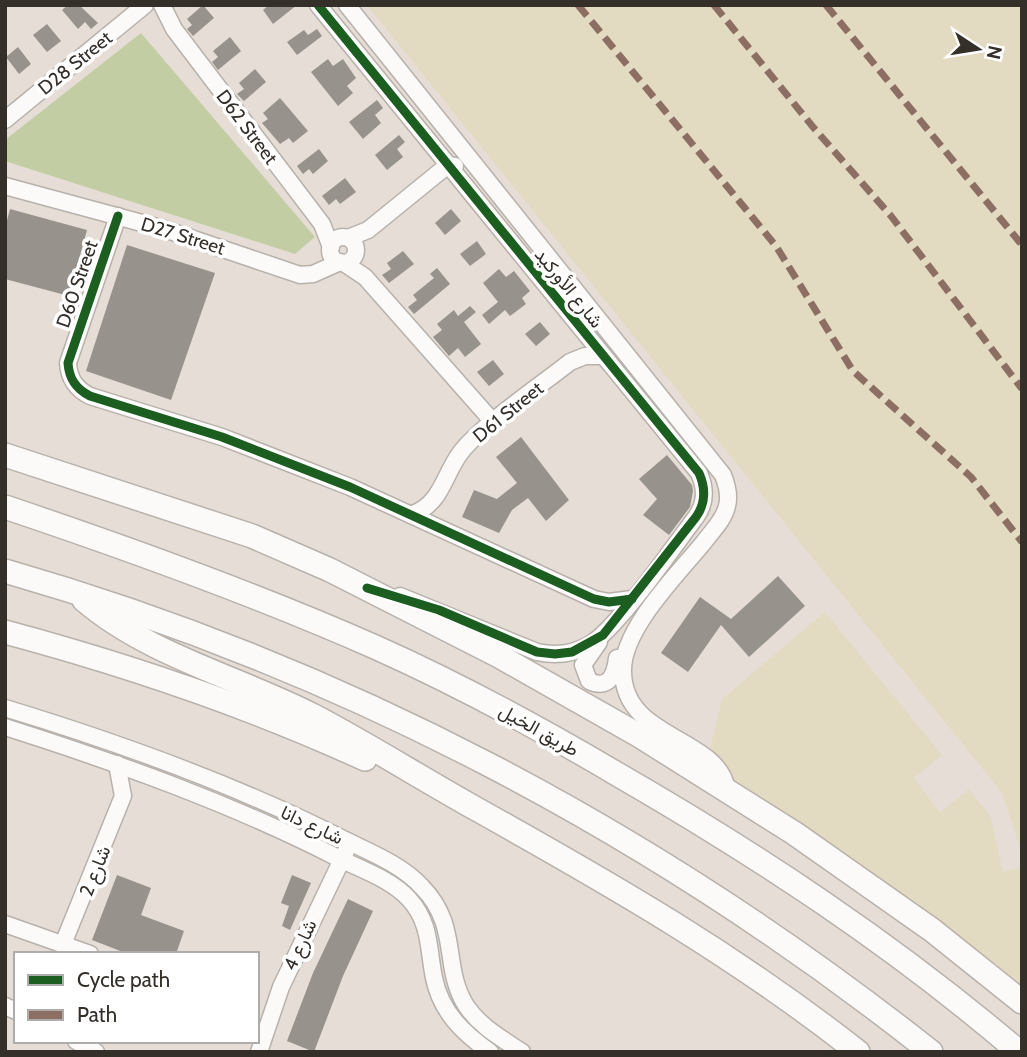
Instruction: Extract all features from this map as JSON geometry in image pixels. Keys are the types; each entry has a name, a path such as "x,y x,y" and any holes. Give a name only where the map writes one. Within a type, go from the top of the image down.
{"highway":[{"path":"5,455 241,532 367,588 558,688 726,789 913,916 1022,1002"},
{"name":"طريق الخيل","path":"5,507 195,575 331,628 423,669 515,716 717,832 810,892 911,964 1018,1052"},
{"path":"5,570 74,591 279,665 376,708 498,768 593,821 729,905 857,995 931,1052"},
{"path":"74,591 105,617 139,638 313,716 386,754 676,922 742,965 851,1047 866,1052"},
{"path":"5,632 107,661 227,702 336,746 429,791 467,803"}],"street":[{"name":"D62 Street","path":"146,5 174,29"},
{"name":"D28 Street","path":"5,120 146,5"},
{"name":"D62 Street","path":"162,5 174,29 344,250"},
{"name":"شارع الأوركيد","path":"318,5 699,473 704,488 701,511 608,628 580,649 546,654 416,601 367,588"},
{"name":"شارع الأوركيد","path":"346,5 718,467 727,485 727,508 722,518 640,622 624,659 622,671 629,697 647,721 714,764 723,775 726,789"},
{"path":"490,426 344,250 447,166 461,169 483,193 501,199"},
{"name":"D27 Street","path":"5,186 118,216 300,275 319,270 344,250"},
{"name":"D60 Street","path":"118,216 68,363 75,386 90,396 234,442 413,514"},
{"name":"D61 Street","path":"413,514 427,507 438,496 461,451 490,426 570,362 585,356 602,356"},
{"path":"438,496 441,527"},
{"path":"413,514 594,599 609,602 632,599"},
{"path":"608,628 583,665 586,678 597,684 612,678 621,645 640,622"},
{"name":"شارع دانا","path":"5,708 216,782 350,842 405,872 425,890 446,924 454,975 466,1005 480,1023 522,1052"},
{"name":"شارع دانا","path":"5,727 117,764 269,825 391,885 412,902 427,929 434,978 447,1011 461,1030 490,1052"},
{"path":"117,764 123,796 153,778"},
{"name":"شارع 2","path":"63,944 123,796"},
{"name":"شارع 4","path":"259,1052 262,1025 350,842"},
{"path":"5,924 85,952"},
{"path":"80,1043 96,1052"}],"green space":[{"path":"141,33 315,237 295,254 5,161 5,140"}],"sand":[{"path":"367,5 1022,5 1022,854 1002,793"},
{"path":"825,612 942,755 914,778 940,813 969,789 991,817 1003,872 1022,867 1022,990 868,871 707,762 722,699"}],"building":[{"path":"68,5 79,5 98,23 91,29 85,22 78,29 62,10"},
{"path":"203,5 214,18 193,36 187,29 192,25 187,19"},
{"path":"269,5 297,5 273,24 263,10"},
{"path":"47,24 61,41 47,52 33,35"},
{"path":"317,29 322,36 297,55 287,42 304,30 308,35"},
{"path":"230,37 241,51 218,70 212,62 218,57 213,51"},
{"path":"18,47 31,64 19,74 6,57"},
{"path":"328,59 333,66 343,59 356,78 347,86 353,93 338,106 311,72"},
{"path":"255,69 266,82 244,101 237,94 244,89 239,83"},
{"path":"280,98 308,131 293,143 289,138 280,144 262,123 268,119 263,113"},
{"path":"377,100 383,108 375,115 381,123 363,139 349,122"},
{"path":"399,135 405,142 397,149 403,157 387,170 375,155"},
{"path":"319,149 328,161 313,174 309,169 303,174 297,166"},
{"path":"345,178 356,192 340,204 336,199 329,205 322,196"},
{"path":"10,209 87,230 69,296 5,279 5,228"},
{"path":"451,209 461,221 445,235 435,223"},
{"path":"477,241 486,254 470,266 460,254"},
{"path":"127,245 215,273 171,400 86,371"},
{"path":"403,251 414,264 389,283 382,275 391,269 387,263"},
{"path":"437,268 450,284 414,314 408,307 417,300 413,295 434,278 430,274"},
{"path":"499,269 506,277 514,271 530,291 522,298 526,304 510,316 505,310 489,324 482,315 498,302 483,283"},
{"path":"470,306 476,312 464,322 481,344 465,357 458,348 449,356 433,337 442,330 437,324 454,310 458,316"},
{"path":"540,322 550,334 536,346 525,334"},
{"path":"493,360 504,374 489,386 477,372"},
{"path":"521,437 569,500 546,521 528,498 512,510 499,533 462,517 474,490 497,499 517,483 496,457"},
{"path":"667,455 692,485 693,491 690,507 669,535 643,515 657,499 639,479"},
{"path":"778,576 805,606 749,657 721,625 688,672 661,653 700,597 731,619"},
{"path":"117,875 151,888 141,915 184,931 177,952 123,952 92,940"},
{"path":"292,875 311,883 290,930 282,926 289,906 281,903"},
{"path":"348,899 373,911 343,976 314,1052 287,1041 313,973"}],"marked path":[{"path":"578,5 776,246 853,371 971,477 1022,542"},
{"path":"714,5 813,127 891,216 1022,389"},
{"path":"826,5 1022,245"}],"cycle path":[{"path":"318,5 699,473 704,490 702,506 696,517 603,635 572,652 537,652 439,610 367,588"},
{"path":"118,216 68,363 72,379 81,390 90,396 222,437 350,487 594,599 609,602 632,599"}]}
